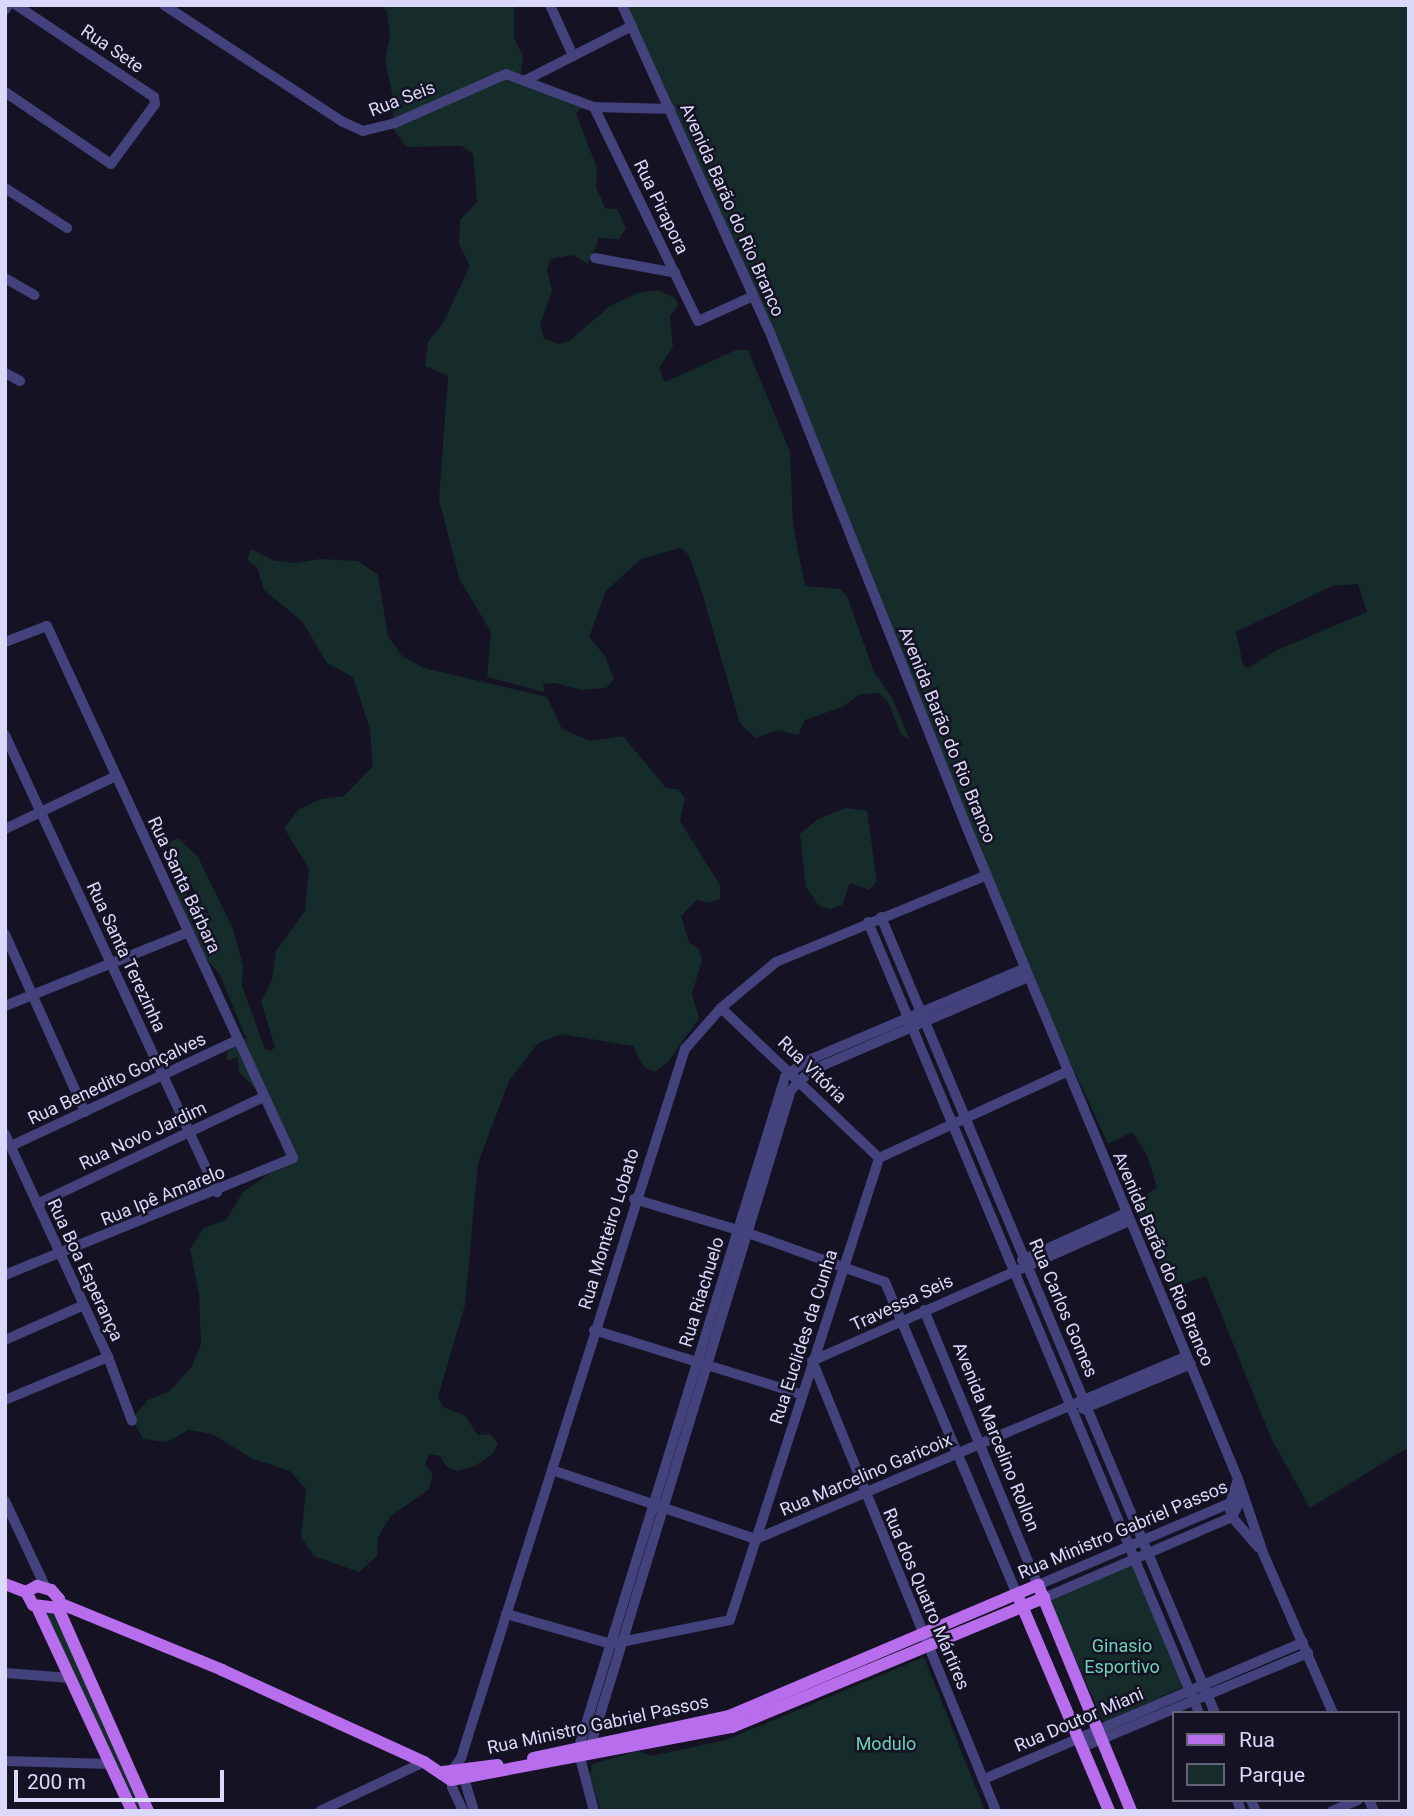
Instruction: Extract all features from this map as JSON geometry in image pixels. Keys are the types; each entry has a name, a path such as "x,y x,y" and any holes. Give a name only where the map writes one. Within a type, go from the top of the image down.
{"main road":[{"path":"5,1584 26,1592 37,1586 56,1593 58,1606 148,1811"},
{"name":"Rua Ministro Gabriel Passos","path":"455,1771 583,1757 732,1727 1038,1585"},
{"name":"Avenida Marcelino Rollon","path":"1038,1585 1099,1734 1126,1809"},
{"path":"26,1592 29,1603 37,1607 58,1606 222,1670 424,1762 455,1771"},
{"path":"1017,1594 1108,1811"},
{"name":"Rua Ministro Gabriel Passos","path":"926,1639 1044,1598"},
{"path":"37,1607 132,1811"}],"street":[{"path":"5,10 8,5"},
{"name":"Rua Sete","path":"5,92 111,164 154,109 154,97 16,5"},
{"name":"Rua Seis","path":"164,5 343,122 363,131 396,123 506,74 594,107 670,109"},
{"path":"550,5 573,56"},
{"name":"Avenida Barão do Rio Branco","path":"622,5 753,296 1127,1217 1238,1479 1242,1498 1263,1553 1332,1711"},
{"path":"524,81 632,26"},
{"name":"Rua Pirapora","path":"594,107 698,321 753,296"},
{"path":"5,188 67,228"},
{"path":"595,258 676,273"},
{"path":"5,278 34,295"},
{"path":"5,373 20,382"},
{"name":"Rua Santa Bárbara","path":"5,642 47,626 293,1158"},
{"name":"Rua Santa Terezinha","path":"5,735 217,1192"},
{"path":"5,828 116,776"},
{"name":"Rua Monteiro Lobato","path":"455,1771 552,1470 676,1067 685,1049 720,1007 776,962 987,875"},
{"name":"Rua Carlos Gomes","path":"881,917 1214,1711"},
{"name":"Rua Carlos Gomes","path":"868,922 913,1019 1198,1711"},
{"path":"5,1006 189,932"},
{"path":"5,934 85,1112"},
{"path":"790,1070 1027,972"},
{"name":"Rua Vitória","path":"720,1007 790,1070 878,1158"},
{"path":"799,1079 913,1019"},
{"name":"Rua Benedito Gonçalves","path":"10,1146 237,1040"},
{"name":"Rua Riachuelo","path":"583,1757 611,1644 654,1503 703,1362 790,1070"},
{"path":"878,1158 1068,1072"},
{"name":"Rua Riachuelo","path":"743,1231 799,1079"},
{"name":"Rua Novo Jardim","path":"37,1204 263,1097"},
{"name":"Rua Boa Esperança","path":"5,1135 108,1357 132,1421"},
{"name":"Rua Ipê Amarelo","path":"5,1275 217,1192 293,1158"},
{"name":"Rua Euclides da Cunha","path":"624,1642 730,1620 878,1158"},
{"path":"634,1199 743,1231 845,1265 885,1282 955,1454 1017,1594"},
{"name":"Travessa Seis","path":"811,1361 1127,1217"},
{"path":"5,1340 84,1305"},
{"name":"Avenida Marcelino Rollon","path":"924,1310 1038,1585"},
{"path":"594,1331 801,1394"},
{"path":"5,1400 108,1357"},
{"name":"Rua Marcelino Garicoix","path":"756,1539 955,1454 1189,1360"},
{"name":"Rua dos Quatro Mártires","path":"811,1361 996,1811"},
{"name":"Rua Riachuelo","path":"583,1757 624,1642 665,1507 703,1362"},
{"path":"552,1470 756,1539"},
{"path":"1230,1506 1238,1479"},
{"name":"Rua Ministro Gabriel Passos","path":"1038,1585 1131,1544 1230,1506 1242,1498"},
{"name":"Rua Ministro Gabriel Passos","path":"1044,1598 1233,1517 1242,1498"},
{"path":"5,1501 46,1588"},
{"name":"Avenida Barão do Rio Branco","path":"1230,1506 1233,1517 1263,1553"},
{"path":"506,1614 611,1644 624,1642"},
{"name":"Rua Doutor Miani","path":"1205,1690 1303,1642"},
{"name":"Rua Doutor Miani","path":"984,1779 1192,1695 1308,1653"},
{"path":"5,1673 71,1678"},
{"path":"583,1757 594,1811"},
{"path":"5,1761 111,1764"},
{"path":"320,1811 424,1762"},
{"path":"455,1771 464,1811"},
{"path":"455,1771 474,1811"},
{"path":"1332,1811 1353,1802"}],"green space":[{"path":"381,5 514,5 514,38 523,56 520,81 583,105 576,114 597,168 596,187 605,208 617,209 626,228 619,239 599,238 588,264 573,255 550,259 547,270 552,291 540,325 544,338 558,344 569,341 610,306 638,293 657,290 675,298 678,306 670,316 673,347 659,368 665,382 736,350 748,350 790,452 793,524 805,586 840,589 847,596 874,672 892,698 910,740 901,734 888,702 879,693 861,694 842,707 805,720 798,735 778,730 756,738 740,723 700,586 688,554 680,548 641,559 606,591 589,637 605,656 614,679 606,688 582,690 555,683 543,684 545,692 487,677 491,632 460,580 439,500 448,376 425,366 428,342 443,323 470,266 459,244 460,220 477,202 473,154 461,146 406,147 392,127 394,103 385,60 390,36 387,12"},
{"path":"624,5 1409,5 1409,1447 1310,1508 1271,1438 1206,1276 1170,1289 1135,1207 1139,1198 1157,1188 1147,1155 1132,1132 1108,1144 1031,977 770,327","holes":["1358,584 1367,612 1277,650 1248,668 1243,665 1236,632 1332,586"]},
{"path":"251,549 272,560 296,563 320,559 358,561 378,575 388,636 402,656 424,668 547,697 562,729 591,741 623,736 666,788 678,789 685,798 680,821 720,885 720,899 709,903 697,900 681,916 689,942 699,949 702,960 692,994 699,1018 668,1062 655,1072 644,1067 633,1046 561,1034 538,1043 509,1081 478,1163 465,1305 438,1397 443,1407 465,1416 478,1435 490,1434 498,1443 493,1454 473,1467 457,1471 446,1466 440,1456 429,1454 425,1465 433,1474 429,1489 390,1517 378,1537 377,1556 359,1572 314,1556 301,1537 306,1489 290,1471 253,1459 212,1434 188,1430 167,1442 143,1439 132,1418 148,1400 170,1391 192,1366 201,1344 199,1295 190,1249 204,1228 226,1220 243,1192 296,1155 287,1132 270,1122 265,1091 254,1087 239,1072 238,1057 227,1061 227,1052 246,1038 220,975 205,957 176,892 178,881 191,902 202,904 168,843 178,838 198,857 233,929 243,966 242,986 265,1049 271,1051 275,1047 261,1001 272,980 276,951 305,911 309,869 284,828 299,809 321,799 344,796 373,766 370,729 353,677 327,663 302,621 264,590 257,567 247,560"},
{"path":"845,808 867,811 877,881 869,890 850,883 842,905 830,909 819,906 806,887 800,834 818,819"},
{"name":"Ginasio Esportivo","path":"1134,1562 1189,1684 1104,1722 1049,1600"},
{"path":"46,1613 54,1613 144,1811 137,1811"},
{"name":"Modulo","path":"924,1657 985,1811 601,1811 590,1776 592,1764 639,1751 651,1756 726,1740"}]}
